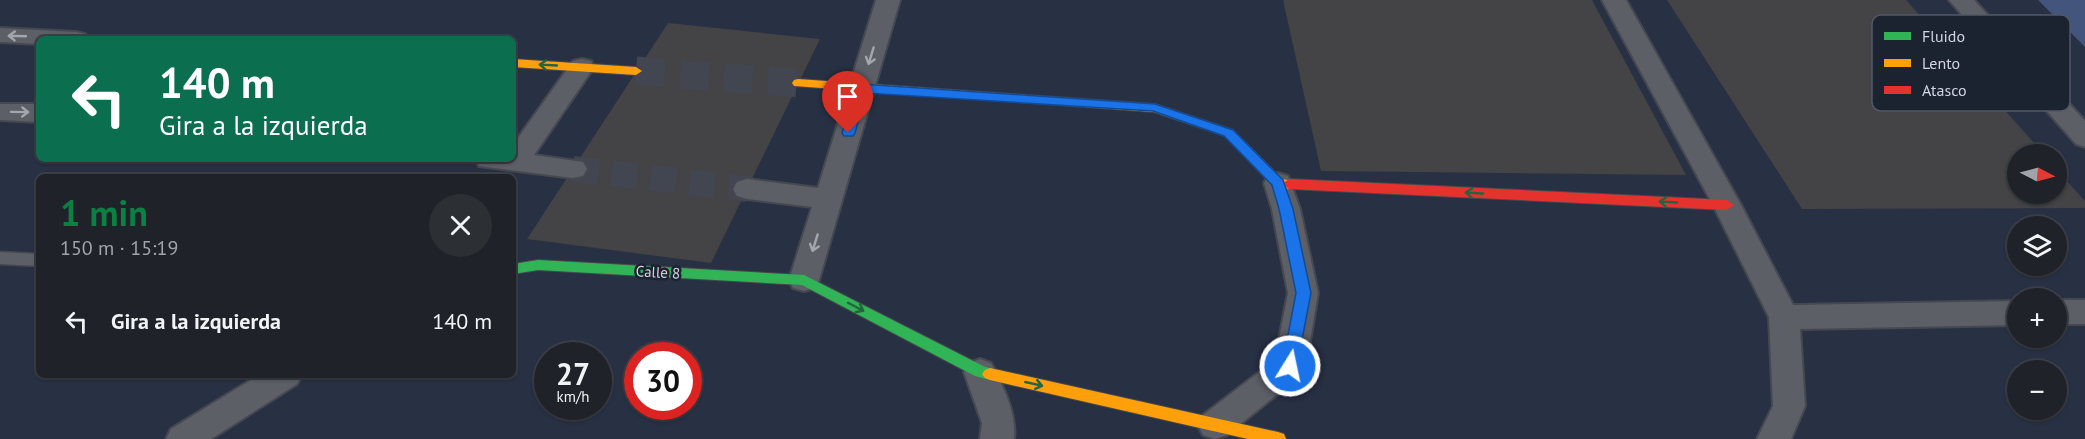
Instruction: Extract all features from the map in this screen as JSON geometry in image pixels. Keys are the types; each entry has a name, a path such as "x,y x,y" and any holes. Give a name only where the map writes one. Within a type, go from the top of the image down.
{"street":[{"path":"888,0 804,280 980,372 1208,432 1278,439"},
{"path":"1614,0 1727,205 1784,317 1789,406 1774,439"},
{"path":"1961,0 1974,15"},
{"path":"0,35 36,37"},
{"path":"516,63 636,71"},
{"path":"516,145 582,67"},
{"path":"798,83 1155,108 1229,133 1278,183 1286,209 1303,293 1290,366 1208,432"},
{"path":"2061,111 2085,138"},
{"path":"0,112 36,113"},
{"path":"511,162 573,169"},
{"path":"1278,183 1727,205"},
{"path":"747,189 828,199"},
{"name":"Calle 8","path":"516,269 538,265 804,280"},
{"path":"2067,312 2085,312"},
{"path":"1784,317 2007,313"},
{"path":"980,372 999,423 997,439"},
{"path":"183,439 281,378"}],"lane":[{"path":"0,258 36,260"}],"shaded area":[{"path":"0,0 2038,0 2053,15 1872,15 1872,111 2070,111 2070,32 2085,47 2085,439 0,439"}],"water":[{"path":"2038,0 2085,0 2085,47 2070,32 2070,15 2053,15"}],"building":[{"path":"1283,0 1592,0 1686,175 1321,171"},
{"path":"1667,0 1906,0 1919,15 1872,15 1872,111 2005,111 2035,144 2007,144 2007,204 2067,204 2067,181 2085,201 2085,208 1802,209"},
{"path":"668,23 820,39 711,263 527,239"}],"tunnel":[{"path":"636,71 798,83"},
{"path":"573,169 747,189"}],"traffic: fast":[{"path":"516,269 538,265 804,280 980,372 990,374"}],"traffic: slow":[{"path":"516,63 636,71"},
{"path":"798,83 1155,108 1229,133 1278,183 1289,184"},
{"path":"990,374 1278,439"}],"traffic: jam":[{"path":"1289,184 1727,205"}],"route":[{"path":"848,133 861,88 1155,108 1229,133 1278,183 1286,209 1303,293 1290,366"}]}
